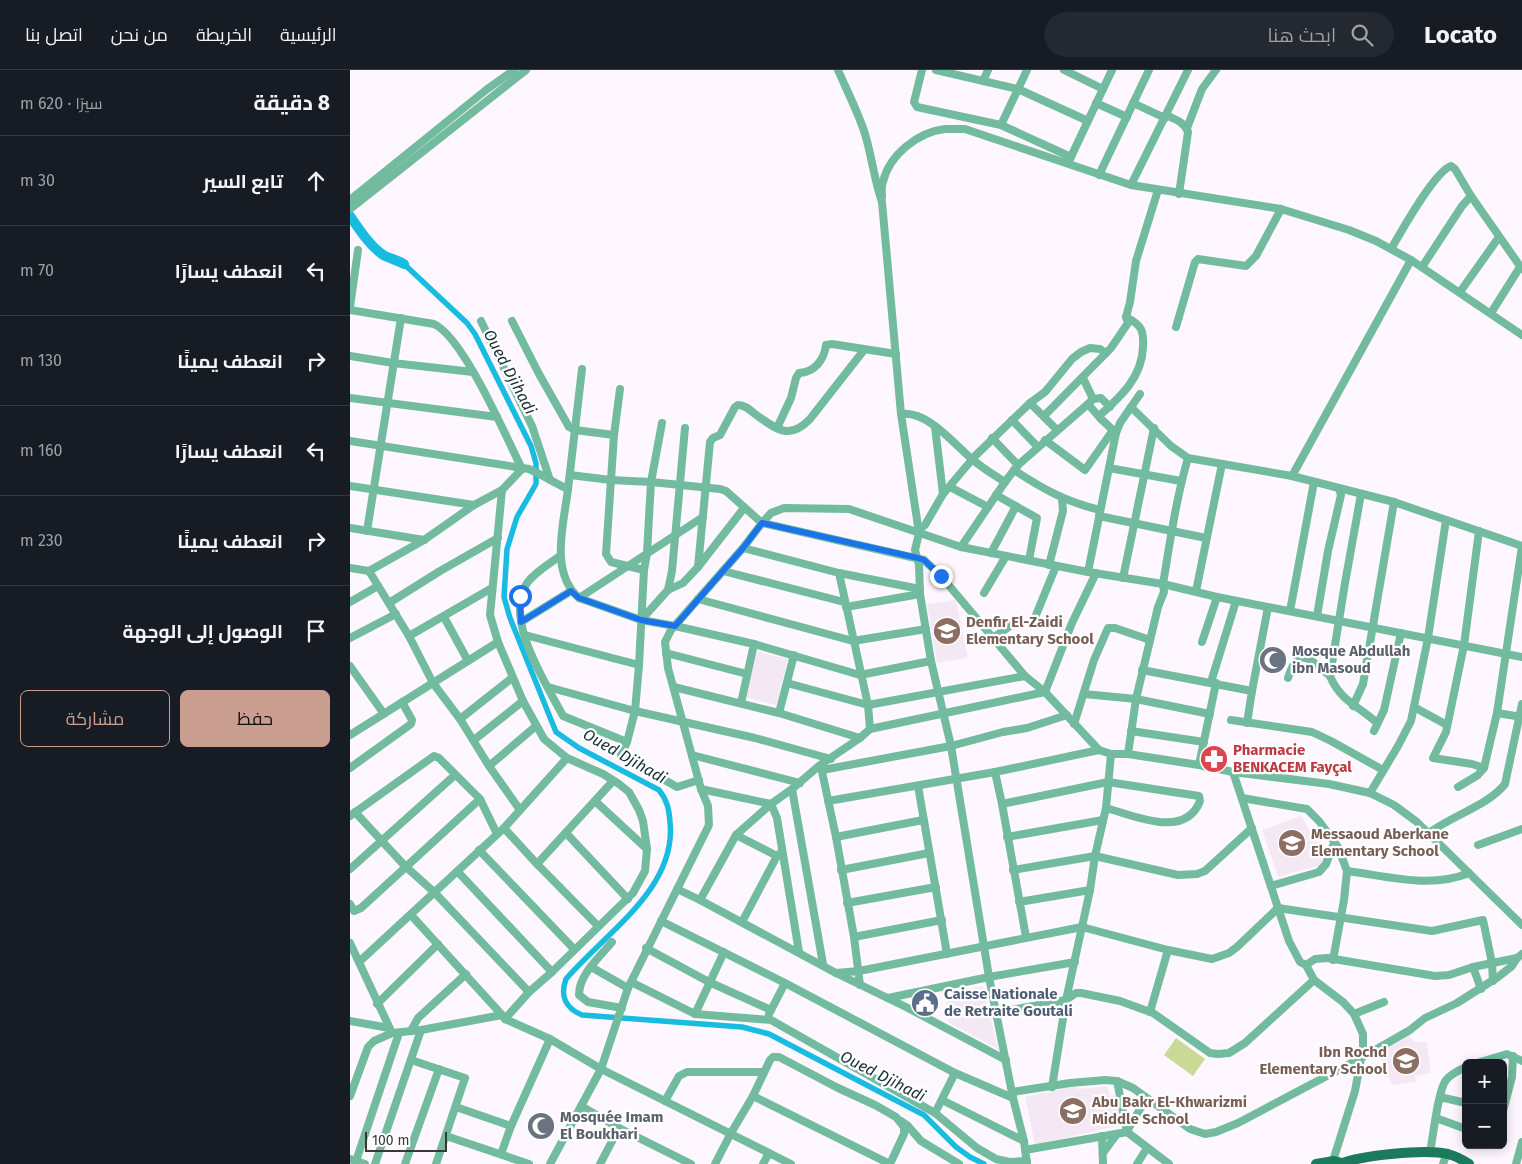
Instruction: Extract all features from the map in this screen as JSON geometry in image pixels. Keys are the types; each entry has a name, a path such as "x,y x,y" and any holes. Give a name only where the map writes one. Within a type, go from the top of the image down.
{"main road":[{"path":"1316,1164 1337,1163 1402,1153 1430,1152 1447,1153 1469,1164"}],"street":[{"path":"350,209 359,197 486,90 514,70"},
{"path":"350,200 359,197 526,70"},
{"path":"838,70 865,133 875,183 882,202"},
{"path":"922,70 914,102 917,107 1001,125 1099,175 1131,185 1281,209 1349,230 1411,260 1521,332"},
{"path":"936,70 1018,89 1088,121"},
{"path":"983,81 988,70"},
{"path":"1001,125 1027,70"},
{"path":"1064,70 1103,89"},
{"path":"1069,161 1112,70"},
{"path":"1099,175 1149,70"},
{"path":"1131,185 1188,70"},
{"path":"1179,194 1187,141 1187,128 1202,89 1216,70"},
{"path":"1096,103 1127,117"},
{"path":"1133,104 1182,123 1187,128"},
{"path":"591,967 695,1014 766,1019 778,1023 935,1113 977,1148 996,1159 1009,1162 1027,1162 995,1013 951,746 930,660 920,591 918,558 915,550 919,532 900,414 882,202 882,182 895,158 907,145 925,135 944,129 965,129 1069,161"},
{"path":"1391,249 1423,197 1448,167 1455,168 1471,196 1521,268 1491,312"},
{"path":"1044,416 1115,344 1128,322 1126,317 1136,261 1158,190"},
{"path":"1422,267 1462,206 1471,196"},
{"path":"1176,327 1196,262 1198,260 1246,266 1256,256 1281,209"},
{"path":"1460,292 1499,237"},
{"path":"358,250 353,269 350,309 434,324 443,329 453,339 473,372 525,469"},
{"path":"1292,476 1411,260"},
{"path":"1099,416 1110,407 1135,378 1143,357 1143,332 1140,325 1126,317"},
{"path":"367,531 393,363 402,318"},
{"path":"512,321 569,427 575,430 614,435"},
{"path":"481,322 532,426 550,481"},
{"path":"777,428 791,398 796,378 799,373 814,369 820,361 826,345 840,345 896,354"},
{"path":"919,532 943,494 972,460 992,438 1030,403 1045,392 1072,360 1081,352 1090,348 1100,349 1106,353"},
{"path":"698,567 710,442 713,438 720,436 735,407 738,405 745,407 777,428 789,432 803,427 864,350"},
{"path":"350,356 473,372"},
{"path":"582,369 560,556 565,578 571,591 579,598 641,620 754,644 860,675 930,660"},
{"path":"1083,378 1091,402 1099,416 1115,431"},
{"path":"620,389 614,435 606,554 611,562 644,570"},
{"path":"1045,440 1084,470 1115,431 1140,394"},
{"path":"350,398 497,417"},
{"path":"961,547 1016,467 1091,402 1101,398 1110,407"},
{"path":"1030,403 1057,430"},
{"path":"1131,407 1171,446 1188,458 1292,476 1394,502 1522,546 1496,713 1484,768 1478,775 1458,787"},
{"path":"900,414 922,418 949,437 972,460 1005,482"},
{"path":"1012,420 1038,447"},
{"path":"662,423 651,482 635,711 627,742 621,755 677,787 699,780"},
{"path":"935,427 943,494"},
{"path":"668,590 685,428"},
{"path":"1123,578 1154,428"},
{"path":"1045,692 1092,572 1099,513 1115,431"},
{"path":"992,438 1016,467 1045,490 1062,499 1099,513 1134,523 1206,538"},
{"path":"350,441 525,469 542,475 568,489"},
{"path":"1128,754 1136,698 1158,607 1164,592 1163,584 1172,530 1181,481 1188,458"},
{"path":"1196,591 1222,464"},
{"path":"1109,468 1144,476 1181,481"},
{"path":"350,568 369,571 424,540 474,505 502,490 525,469"},
{"path":"570,476 705,487 726,491 762,523 924,560 941,576 1025,676 1045,692 1099,750 1111,754 1128,754 1233,772 1329,784 1370,794 1403,812 1429,833 1522,925"},
{"path":"1290,612 1314,482"},
{"path":"350,486 474,505"},
{"path":"950,487 988,508"},
{"path":"1317,616 1328,551 1341,495 1340,489"},
{"path":"350,1021 393,1031 421,1030 504,1017 628,899 642,880 647,860 643,821 629,792 613,781 567,758 548,744 523,701 498,642 490,615 502,490"},
{"path":"1362,494 1330,676 1334,687 1354,706 1366,712 1378,723"},
{"path":"996,495 1037,518 1029,560"},
{"path":"1036,615 1053,565 1062,511 1062,499"},
{"path":"1354,706 1363,684 1394,502"},
{"path":"991,553 1016,506"},
{"path":"641,620 668,590 683,583 698,567 744,508"},
{"path":"550,1164 601,1070 629,985 709,825 708,806 701,789 668,668 665,642 675,626 771,513 784,508 833,508 859,512 961,547 1163,584 1268,608 1522,656"},
{"path":"579,598 703,516"},
{"path":"1370,794 1411,721 1428,638 1446,520"},
{"path":"350,528 424,540"},
{"path":"1479,531 1464,645 1447,726 1443,739 1433,758 1472,764 1484,768"},
{"path":"389,603 498,538"},
{"path":"743,548 839,573 920,591"},
{"path":"560,556 538,572 529,581 520,596 521,622 531,653 563,716 627,742"},
{"path":"984,593 1006,556"},
{"path":"369,571 409,636 433,683 460,719 489,766 520,810"},
{"path":"723,571 845,605 920,591"},
{"path":"839,573 868,706 870,729"},
{"path":"350,602 378,586"},
{"path":"409,636 492,588"},
{"path":"521,622 571,591"},
{"path":"1202,642 1217,597"},
{"path":"698,600 853,641 926,629"},
{"path":"1199,765 1210,714 1214,683 1236,601"},
{"path":"1247,723 1268,608"},
{"path":"350,638 396,614"},
{"path":"444,616 468,661"},
{"path":"993,638 1017,621"},
{"path":"1074,724 1094,660 1108,628 1114,628 1150,640"},
{"path":"1374,731 1384,710 1401,633"},
{"path":"525,636 639,665"},
{"path":"350,735 498,642"},
{"path":"741,703 754,644"},
{"path":"666,653 747,674"},
{"path":"779,713 794,655"},
{"path":"1288,678 1295,660 1302,657 1308,659 1330,676"},
{"path":"350,666 353,675 384,714"},
{"path":"1142,670 1252,691"},
{"path":"787,683 868,706 1025,676"},
{"path":"460,719 512,678"},
{"path":"548,687 635,711 755,738 830,759"},
{"path":"674,687 779,713 860,738"},
{"path":"700,900 736,834 870,729 1045,692"},
{"path":"1084,694 1136,698 1210,714"},
{"path":"474,740 523,701"},
{"path":"350,768 411,724 412,720 402,702"},
{"path":"1429,833 1498,794 1505,784 1521,717 1522,704"},
{"path":"1414,707 1447,726"},
{"path":"1496,713 1521,717"},
{"path":"821,768 951,746 1027,728 1067,715"},
{"path":"1231,720 1312,732 1383,770"},
{"path":"489,766 536,726"},
{"path":"1131,730 1204,742"},
{"path":"828,801 995,772 1099,750"},
{"path":"1513,752 1522,753"},
{"path":"1052,1087 1066,1000 1106,808 1111,754"},
{"path":"692,755 800,783"},
{"path":"497,834 480,799 439,758 433,757 352,814 434,892 529,992"},
{"path":"359,962 504,828 567,758"},
{"path":"821,768 854,937 860,986"},
{"path":"995,772 1026,937"},
{"path":"1233,772 1289,941 1300,962 1306,965 1314,980 1343,1002 1354,1014 1362,1034 1364,1047 1337,1163"},
{"path":"350,869 455,775"},
{"path":"537,864 613,781"},
{"path":"1002,804 1108,782 1199,796 1200,801 1195,810 1182,820 1166,823 1106,808"},
{"path":"918,786 947,954"},
{"path":"701,789 772,804"},
{"path":"792,789 823,964"},
{"path":"1242,798 1307,809 1320,821 1342,855 1347,871 1342,917 1333,960"},
{"path":"350,904 354,911 360,908 480,799"},
{"path":"595,801 647,849"},
{"path":"772,804 777,818 780,853 799,952"},
{"path":"836,837 923,820"},
{"path":"1007,837 1103,820"},
{"path":"504,828 598,926"},
{"path":"1013,870 1095,856 1178,875 1196,874 1205,871 1252,828"},
{"path":"1478,845 1522,829"},
{"path":"566,833 628,899"},
{"path":"736,834 780,853"},
{"path":"1271,886 1319,872 1326,864 1334,842"},
{"path":"480,850 574,950"},
{"path":"742,922 780,853"},
{"path":"841,870 930,853"},
{"path":"1347,871 1427,881 1454,878 1469,873"},
{"path":"458,872 552,972"},
{"path":"847,903 936,886"},
{"path":"677,889 823,964 860,986 906,1007 1006,1060"},
{"path":"1020,902 1090,890"},
{"path":"836,973 859,971 1026,937 1082,928 1212,959 1228,953 1237,947 1278,908"},
{"path":"1278,908 1432,931 1482,920 1492,964 1493,981"},
{"path":"411,915 504,1017 550,1039 601,1070 791,1164"},
{"path":"854,937 942,920"},
{"path":"661,921 785,982 955,1073 1013,1095 1070,1083 1105,1080 1117,1081 1133,1088 1190,1129 1205,1134 1227,1129 1361,1058 1410,1030 1425,1018 1457,1003 1493,981 1512,966 1519,956"},
{"path":"612,942 591,967 579,988 581,998 588,1002 621,1011"},
{"path":"350,943 377,1004 393,1031 357,1162"},
{"path":"377,1004 438,944"},
{"path":"646,948 709,982 771,1010"},
{"path":"1150,1012 1168,950"},
{"path":"695,1014 724,952"},
{"path":"1306,965 1315,959 1328,958 1428,976 1449,975 1519,956"},
{"path":"888,998 989,977 1075,962"},
{"path":"1473,967 1481,988"},
{"path":"411,1030 418,1018 466,974"},
{"path":"995,1013 1066,1000 1081,993 1120,1001 1150,1012 1175,1027 1206,1051 1218,1054 1229,1053 1245,1043 1314,980"},
{"path":"766,1019 785,982"},
{"path":"1354,1014 1384,1002"},
{"path":"375,1164 421,1030"},
{"path":"350,1093 370,1044 393,1031"},
{"path":"501,1154 511,1126 550,1039"},
{"path":"1496,1059 1507,1054 1522,1061"},
{"path":"1505,1104 1512,1077 1513,1056"},
{"path":"715,1164 753,1096 771,1058 779,1057 875,1105 907,1125 921,1141"},
{"path":"411,1060 465,1078 439,1163"},
{"path":"405,1164 439,1069"},
{"path":"1430,1152 1440,1097 1445,1081 1452,1073 1462,1069"},
{"path":"665,1101 679,1076 687,1072 764,1072"},
{"path":"935,1113 955,1073"},
{"path":"1117,1081 1126,1132 1169,1164"},
{"path":"753,1096 890,1164 904,1134 904,1127 896,1118"},
{"path":"1440,1097 1462,1102"},
{"path":"1025,1150 1126,1132 1146,1098"},
{"path":"942,1100 1024,1141"},
{"path":"581,1106 619,1128 691,1164"},
{"path":"456,1107 511,1126"},
{"path":"1436,1118 1462,1128"},
{"path":"600,1164 619,1128"},
{"path":"904,1134 921,1141 959,1164"},
{"path":"1103,1159 1116,1134"},
{"path":"446,1136 529,1164"},
{"path":"1102,1136 1103,1159"},
{"path":"1516,1164 1522,1142"},
{"path":"1137,1164 1148,1148"},
{"path":"763,1164 769,1153"},
{"path":"1443,1164 1447,1153"},
{"path":"1103,1159 1111,1164"}],"shaded area":[{"name":"Denfir El-Zaidi Elementary School","path":"956,600 968,658 937,663 927,604"},
{"path":"756,651 788,659 776,705 745,697"},
{"name":"Messaoud Aberkane Elementary School","path":"1301,816 1325,855 1324,864 1278,877 1262,830"},
{"path":"983,986 998,1049 949,1023 946,994"},
{"name":"Ibn Rochd Elementary School","path":"1409,1034 1414,1042 1427,1042 1431,1073 1415,1076 1416,1082 1392,1085 1389,1077 1384,1077 1382,1050"},
{"name":"Abu Bakr El-Khwarizmi Middle School","path":"1075,1086 1078,1089 1107,1086 1110,1096 1115,1095 1121,1125 1035,1145 1025,1097"}],"green space":[{"path":"1176,1038 1205,1059 1193,1076 1164,1055"}],"waterway":[{"name":"Oued Djihadi","path":"350,216 380,253 404,264"},
{"name":"Oued Djihadi","path":"404,264 467,323 475,334 531,446 536,463 536,484 517,517 507,549 504,597 510,618 556,732 579,748 659,790 666,801 668,809 670,822 669,846 662,868 650,889 635,908 566,979 564,996 568,1005 571,1009 582,1015 742,1027 769,1034 924,1115 956,1147 984,1164"}],"place":[{"name":"Denfir El-Zaidi Elementary School","path":"947,631"},
{"name":"Mosque Abdullah ibn Masoud","path":"1273,660"},
{"name":"Pharmacie BENKACEM Fayçal","path":"1214,759"},
{"name":"Messaoud Aberkane Elementary School","path":"1292,843"},
{"name":"Caisse Nationale de Retraite Goutali","path":"925,1003"},
{"name":"Ibn Rochd Elementary School","path":"1406,1061"},
{"name":"Abu Bakr El-Khwarizmi Middle School","path":"1073,1111"},
{"name":"Mosquée Imam El Boukhari","path":"541,1126"}],"route":[{"path":"520,596 521,622 571,591 579,598 641,620 675,626 743,548 762,523 918,558 924,560 941,576"}]}
